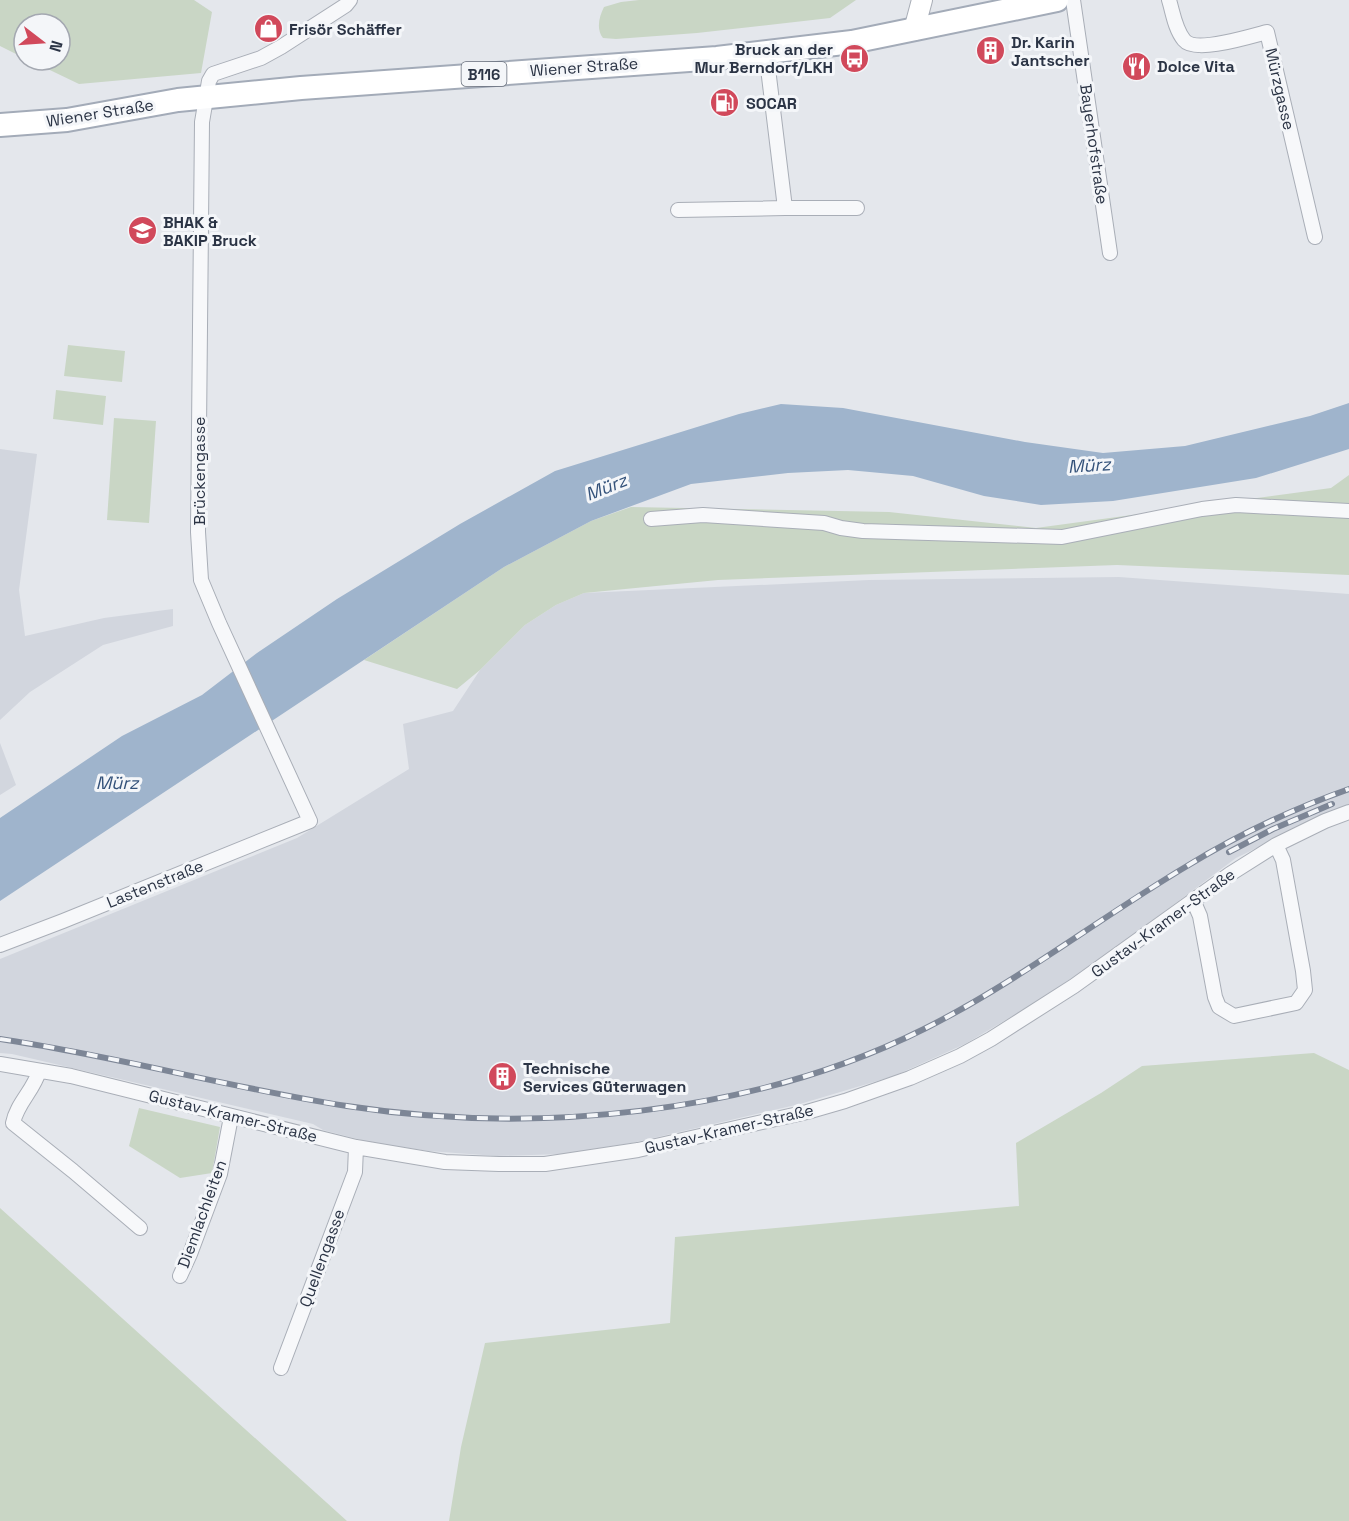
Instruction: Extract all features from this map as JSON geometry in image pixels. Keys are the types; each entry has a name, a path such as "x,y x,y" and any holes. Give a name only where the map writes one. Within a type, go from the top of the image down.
{"main road":[{"path":"914,30 921,0"},
{"name":"Wiener Straße","path":"0,125 68,120 178,100 377,82 717,58 852,42 1057,0"}],"street":[{"name":"Brückengasse","path":"310,821 201,580 198,532 202,122 209,81 213,74 261,58 346,5 350,0"},
{"name":"Bayerhofstraße","path":"1073,0 1110,252"},
{"name":"Mürzgasse","path":"1169,0 1176,25 1184,41 1195,46 1210,45 1267,32 1315,237"},
{"path":"766,52 785,208"},
{"path":"678,210 857,208"},
{"path":"651,519 703,515 824,523 863,531 1062,537 1202,509 1236,505 1349,512"},
{"name":"Gustav-Kramer-Straße","path":"0,1064 71,1076 328,1139 356,1148 445,1162 545,1164 638,1150 844,1101 935,1067 991,1039 1074,986 1230,874 1276,845 1349,812"},
{"name":"Lastenstraße","path":"0,945 310,821"},
{"path":"1193,900 1200,916 1215,997 1219,1007 1234,1016 1296,1003 1305,990 1303,971 1282,860 1276,845"},
{"path":"39,1071 19,1105 13,1123 73,1170 140,1228"},
{"name":"Diemlachleiten","path":"180,1276 220,1174 231,1116"},
{"name":"Quellengasse","path":"281,1368 355,1172 356,1148"}],"shaded area":[{"path":"0,449 37,454 19,590 25,636 104,618 173,609 173,626 103,645 30,692 0,720"},
{"path":"1119,577 1349,594 1349,805 1236,858 1133,935 1043,998 965,1044 894,1076 800,1104 632,1143 562,1154 497,1156 428,1151 369,1142 323,1130 313,1124 0,1053 0,959 297,838 409,769 403,724 453,711 480,670 525,625 556,605 584,593 869,580"},
{"path":"0,743 16,785 0,795"}],"green space":[{"path":"0,0 194,0 212,12 201,73 79,84 54,72 72,72 72,12 12,12 12,52 0,46"},
{"path":"639,0 856,0 830,18 697,33 603,38 599,23 604,7"},
{"path":"68,345 125,351 122,382 64,376"},
{"path":"56,390 106,396 103,425 53,419"},
{"path":"114,418 156,421 149,523 107,520"},
{"path":"1349,475 1349,575 1117,565 718,580 584,593 556,605 525,625 480,670 457,689 364,660 504,567 591,521 631,507 889,512 1036,528 1331,488"},
{"path":"1314,1053 1349,1070 1349,1521 449,1521 461,1447 485,1343 670,1323 675,1237 1019,1206 1016,1143 1142,1066"},
{"path":"139,1108 220,1127 212,1173 180,1178 129,1146"},
{"path":"0,1208 347,1521 0,1521"}],"water":[{"name":"Mürz","path":"1349,403 1349,449 1256,478 1113,501 1041,505 984,496 913,476 848,470 788,473 691,484 591,521 504,567 0,901 0,818 122,736 202,695 257,653 337,599 460,524 555,471 739,414 781,404 843,408 1025,442 1103,453 1185,446 1310,416"}],"railway":[{"path":"0,1039 87,1054 303,1099 418,1115 492,1118 567,1117 642,1111 716,1099 788,1081 858,1058 924,1029 991,992 1154,886 1206,855 1286,814 1349,789"},
{"path":"1229,852 1273,829 1332,804"}],"place":[{"name":"Frisör Schäffer","path":"268,29"},
{"name":"Dr. Karin Jantscher","path":"990,51"},
{"name":"Bruck an der Mur Berndorf/LKH","path":"854,58"},
{"name":"Dolce Vita","path":"1136,66"},
{"name":"SOCAR","path":"725,103"},
{"name":"BHAK & BAKIP Bruck","path":"142,231"},
{"name":"Technische Services Güterwagen","path":"502,1077"}]}
